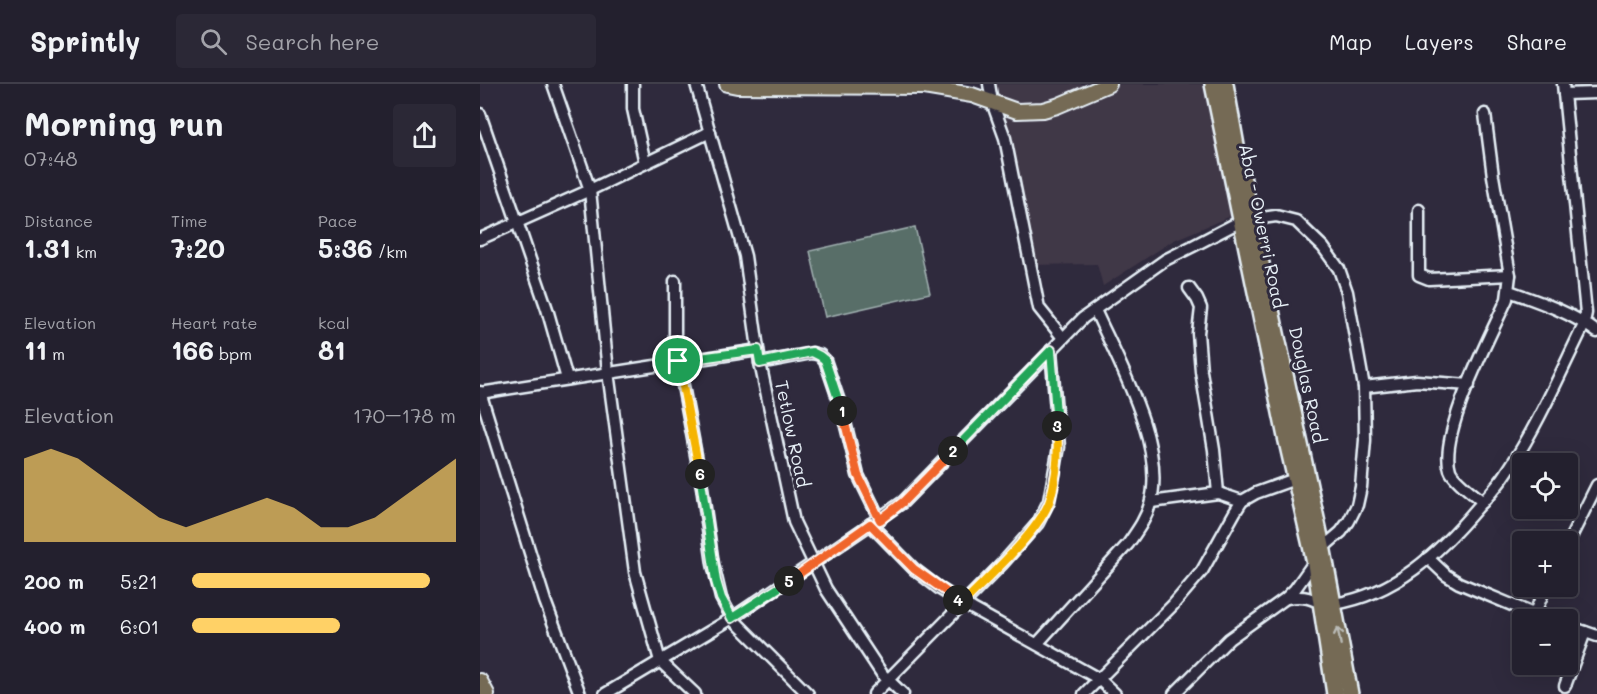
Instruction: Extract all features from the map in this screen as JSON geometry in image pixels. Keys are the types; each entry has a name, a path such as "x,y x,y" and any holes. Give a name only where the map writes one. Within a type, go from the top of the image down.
{"highway":[{"name":"Aba - Owerri Road","path":"1213,84 1246,220 1295,479 1319,557"},
{"name":"Douglas Road","path":"1226,84 1246,220 1319,557 1327,605 1350,694"},
{"path":"1327,605 1328,652 1335,694"}],"main road":[{"path":"727,84 737,86 924,87 972,95 1017,111 1043,110 1057,106 1099,86"},
{"path":"480,681 487,694"}],"street":[{"path":"553,84 590,190 608,372 635,572 660,661 695,694"},
{"path":"633,84 633,109 645,164"},
{"name":"Tetlow Road","path":"696,84 745,256 760,363 794,522 832,598 882,674 903,694"},
{"path":"989,84 992,102 1005,138 1039,308 1063,338"},
{"path":"1286,598 1309,598 1327,605 1382,590 1414,571 1460,529 1506,474 1539,418 1584,322 1585,294 1563,89 1597,93"},
{"path":"480,114 547,309 567,379"},
{"path":"1483,502 1450,472 1447,455 1459,410 1509,291 1510,275 1485,114"},
{"path":"480,239 590,190 710,132"},
{"path":"1419,210 1419,275 1429,279 1510,275"},
{"path":"605,694 732,618 903,502 1083,318 1165,260 1246,220 1275,216 1296,221 1323,247 1339,269 1347,292 1364,387 1365,440 1361,487 1357,505 1345,527 1327,544 1286,598 1229,639 1174,694"},
{"path":"675,281 674,325 678,361 702,487 716,581 721,598 732,618 808,694"},
{"path":"1189,288 1200,308 1198,333 1201,371 1214,450 1218,493"},
{"path":"1509,291 1584,322 1597,332"},
{"path":"1037,644 1128,544 1139,530 1151,502 1154,467 1150,442 1121,366 1095,310"},
{"path":"580,694 545,601 480,393 758,350"},
{"path":"874,694 1038,523 1049,501 1059,447 1051,350"},
{"path":"760,363 812,352 825,360 842,410 858,475 875,522 914,569 963,603 1099,679 1115,694"},
{"path":"1364,387 1417,381 1469,385"},
{"path":"1084,694 1173,605 1202,572 1242,501 1256,493 1295,479"},
{"path":"1574,531 1597,485"},
{"path":"1151,502 1218,493 1224,493 1242,501"},
{"path":"1428,558 1446,575 1459,583 1520,609"},
{"path":"1578,630 1597,636"},
{"path":"1565,686 1585,632"}],"shaded area":[{"path":"982,84 1204,84 1231,216 1174,240 1103,286 1097,264 1024,265 994,122"}],"green space":[{"path":"915,227 930,293 825,317 810,251"}],"route":[{"path":"758,350 760,363 812,352 820,356 825,360 842,410 861,484 880,520 903,502 1051,350 1059,447 1049,501 1038,523 963,603 914,569 870,524 732,618 721,598 716,581 702,487 678,361 758,350"}]}
